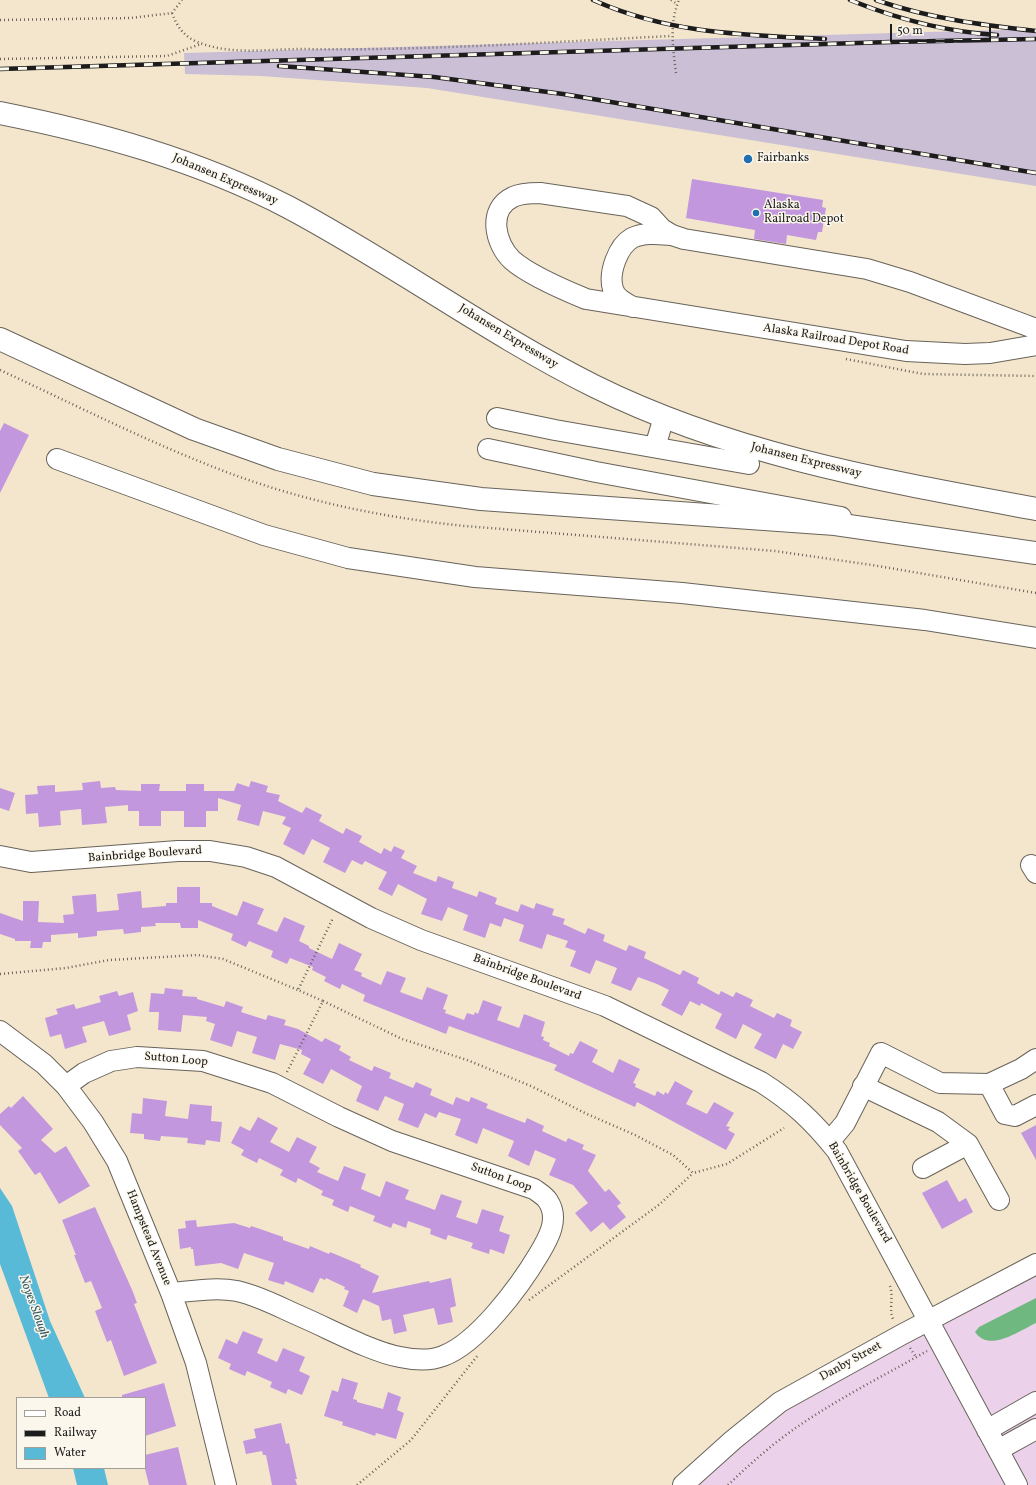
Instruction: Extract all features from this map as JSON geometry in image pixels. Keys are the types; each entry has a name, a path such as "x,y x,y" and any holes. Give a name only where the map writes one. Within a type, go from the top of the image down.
{"highway":[{"name":"Johansen Expressway","path":"0,114 108,137 198,167 246,187 314,221 542,358 594,386 664,417 709,434 757,449 821,466 1036,510"},
{"path":"0,339 202,432 278,459 373,484 482,499 835,524 1036,553"}],"street":[{"name":"Alaska Railroad Depot Road","path":"1036,329 916,284 874,271 684,239 672,235 662,229 651,218 627,206 540,193 513,197 504,203 498,211 496,224 498,237 512,260 567,291 586,299 906,351 965,354 990,353 1036,345"},
{"name":"Alaska Railroad Depot Road","path":"636,308 623,301 613,290 612,275 619,253 631,239 639,235 672,235"},
{"path":"655,447 664,417"},
{"path":"497,418 749,464"},
{"path":"488,449 596,472 1006,548"},
{"path":"57,459 264,535 348,558 475,577 682,593 926,620 1036,638"},
{"name":"Bainbridge Boulevard","path":"0,856 31,862 178,851 210,851 246,857 276,866 371,918 421,940 605,1006 761,1082 785,1097 812,1120 838,1152 930,1320 1017,1485"},
{"name":"Hampstead Avenue","path":"0,1030 44,1064 66,1086 93,1122 117,1161 171,1293 196,1363 226,1485"},
{"path":"830,1142 845,1123 862,1086 880,1053 940,1083 989,1084 1021,1069 1036,1059"},
{"name":"Sutton Loop","path":"66,1086 84,1073 110,1061 137,1057 203,1061 233,1069 280,1087 392,1141 534,1189 548,1201 553,1217 551,1234 525,1278 490,1319 463,1346 442,1357 422,1360 399,1357 374,1348 263,1299 237,1291 204,1290 171,1293"},
{"path":"989,1084 1005,1114 1015,1116 1036,1105"},
{"path":"862,1086 938,1122 968,1144 999,1200"},
{"path":"923,1168 968,1144"},
{"name":"Danby Street","path":"683,1485 733,1440 780,1402 1036,1264"},
{"path":"987,1430 1036,1402"},
{"path":"998,1450 1036,1430"}],"path":[{"path":"0,20 131,18 172,14 182,0"},
{"path":"671,0 677,4"},
{"path":"676,73 671,36 679,0"},
{"path":"172,14 178,27 185,35 201,44 233,51 356,50 671,36"},
{"path":"0,59 167,56 201,44"},
{"path":"298,990 333,918"},
{"path":"0,974 66,968 109,960 198,955 223,959 323,1001 402,1039 466,1060 531,1086 667,1152 693,1173"},
{"path":"280,1087 323,1001"},
{"path":"525,1305 660,1204 693,1173 727,1164 784,1128"},
{"path":"357,1485 411,1440 467,1367 484,1349"},
{"path":"728,1485 754,1461 804,1421 916,1357"}],"shaded area":[{"path":"1036,29 1036,186 427,88 261,76 185,74 184,53"},
{"path":"1036,1267 1036,1485 683,1485 733,1440"}],"green space":[{"path":"1036,1298 1036,1323 1013,1335 996,1340 988,1341 981,1338 975,1332 979,1327"}],"water":[{"name":"Noyes Slough","path":"0,1188 12,1206 50,1321 85,1397 49,1397 0,1264"},
{"path":"73,1469 104,1469 108,1485 77,1485"}],"building":[{"name":"Alaska Railroad Depot","path":"692,179 823,200 822,207 826,208 822,232 818,232 816,240 787,235 786,244 754,239 755,230 686,218"},
{"path":"4,423 29,435 0,493 0,431"},
{"path":"100,781 101,788 115,787 116,790 141,791 141,784 160,784 159,791 186,791 186,784 204,784 204,791 234,791 237,783 249,787 251,781 268,786 266,792 280,795 278,801 302,813 306,807 322,815 319,821 343,834 346,828 362,836 359,842 381,854 384,848 391,852 394,846 405,851 401,858 417,866 413,873 436,882 438,876 454,882 452,888 477,897 479,891 497,898 495,904 518,912 521,904 534,909 536,903 554,909 552,915 565,919 563,924 585,934 588,928 605,935 603,941 626,951 629,945 646,952 644,958 680,975 683,970 699,978 697,983 719,995 721,991 733,997 736,992 753,1000 750,1006 774,1018 777,1013 792,1020 790,1026 802,1032 793,1049 783,1044 776,1059 754,1048 762,1034 743,1024 736,1039 715,1028 722,1014 701,1003 700,1006 690,1001 682,1016 661,1005 669,990 657,984 638,977 631,991 611,983 617,968 596,960 590,974 570,966 576,951 565,947 568,941 547,934 542,949 519,941 524,925 504,918 501,927 490,923 485,938 463,930 468,915 448,907 442,921 421,914 427,899 398,884 392,896 378,889 387,872 365,861 362,865 352,860 345,873 323,862 330,848 312,839 304,855 283,844 291,828 282,824 286,817 263,811 259,826 237,820 241,805 218,798 218,811 206,811 206,827 184,827 184,811 161,811 161,826 139,826 139,811 128,811 128,805 105,807 107,823 82,825 81,809 60,811 61,825 39,827 38,813 26,814 25,795 38,794 37,786 55,785 55,792 83,790 82,783"},
{"path":"0,788 15,793 9,811 0,808"},
{"path":"177,887 200,887 200,903 212,903 212,906 237,916 243,901 264,909 257,924 277,932 284,917 305,926 299,941 309,946 309,948 332,959 339,943 362,954 354,970 362,973 361,976 381,985 387,971 406,978 400,992 422,1000 427,987 448,995 443,1009 446,1010 445,1013 464,1020 467,1013 474,1015 475,1012 478,1014 483,1000 502,1007 497,1020 519,1028 524,1014 545,1022 541,1036 544,1037 543,1040 550,1043 549,1046 569,1056 570,1053 573,1054 580,1041 598,1050 592,1062 613,1073 619,1059 640,1069 633,1083 636,1084 635,1087 655,1096 657,1091 664,1095 665,1092 668,1094 675,1081 693,1091 686,1104 707,1114 714,1102 734,1113 726,1126 730,1127 728,1130 735,1134 726,1150 637,1102 635,1107 554,1070 557,1065 449,1026 446,1034 363,1001 365,995 342,984 340,989 324,981 326,977 312,970 313,967 290,958 287,964 271,957 273,951 249,941 246,947 231,940 233,934 198,920 198,928 181,928 180,923 155,923 156,926 141,927 141,932 124,934 123,929 97,931 97,936 78,938 78,933 51,935 51,942 43,942 42,948 30,948 31,941 15,941 15,939 0,934 0,913 23,921 23,901 39,901 38,922 64,923 63,915 74,914 72,896 96,894 97,912 119,910 117,894 141,891 142,908 166,906 166,903 177,903"},
{"path":"165,988 183,990 182,996 197,997 197,999 224,1007 226,1001 243,1007 241,1012 266,1020 268,1015 286,1020 284,1025 298,1029 322,1042 325,1038 341,1046 339,1050 351,1057 349,1060 372,1071 374,1066 391,1073 389,1078 413,1088 416,1082 432,1089 430,1095 453,1105 456,1097 469,1102 471,1097 488,1104 486,1108 525,1123 527,1118 544,1126 542,1131 566,1142 568,1138 584,1145 582,1149 596,1155 588,1171 605,1192 609,1189 621,1203 617,1206 626,1217 610,1230 603,1222 591,1232 575,1213 588,1203 573,1185 549,1175 556,1159 535,1150 529,1166 508,1156 514,1141 483,1128 477,1144 455,1135 461,1119 439,1112 436,1118 425,1113 418,1128 398,1120 404,1104 385,1096 378,1111 356,1101 362,1086 331,1069 323,1084 303,1074 311,1059 301,1054 302,1050 280,1044 275,1060 252,1053 257,1037 237,1031 232,1047 210,1040 215,1024 206,1021 207,1017 183,1015 181,1032 158,1030 159,1012 149,1012 151,993 164,994"},
{"path":"117,991 119,996 133,992 138,1011 127,1015 131,1030 109,1036 104,1021 82,1027 87,1042 65,1049 61,1034 50,1037 45,1018 58,1014 56,1009 74,1004 76,1009 101,1002 99,996"},
{"path":"23,1096 53,1129 41,1140 55,1153 66,1146 90,1186 59,1204 40,1172 35,1175 18,1151 22,1148 0,1125 0,1114 9,1106 11,1108"},
{"path":"143,1098 167,1101 165,1116 188,1119 190,1104 212,1106 211,1121 222,1122 220,1142 206,1140 205,1145 187,1143 188,1138 161,1136 160,1141 144,1139 144,1134 130,1133 132,1113 142,1114"},
{"path":"258,1117 278,1128 270,1142 289,1152 297,1137 317,1147 309,1162 320,1168 317,1172 338,1181 344,1166 366,1174 361,1189 380,1197 386,1181 409,1190 405,1199 435,1210 441,1194 462,1201 456,1217 477,1224 482,1209 504,1216 499,1231 510,1235 504,1254 490,1249 489,1254 471,1248 473,1243 448,1235 446,1240 430,1234 431,1229 408,1221 406,1228 393,1223 391,1228 373,1221 375,1216 350,1206 348,1212 332,1205 334,1200 321,1195 323,1191 298,1178 296,1183 280,1175 283,1170 259,1158 257,1163 241,1155 244,1150 231,1143 240,1126 250,1131"},
{"path":"1036,1125 1036,1160 1021,1133"},
{"path":"947,1180 959,1202 966,1198 973,1212 942,1229 922,1193"},
{"path":"95,1207 133,1292 137,1303 134,1304 157,1363 124,1376 111,1340 107,1342 95,1311 102,1308 91,1281 85,1283 62,1220"},
{"path":"196,1220 197,1227 234,1223 250,1228 251,1226 283,1237 283,1240 309,1249 310,1246 329,1254 330,1252 361,1265 360,1267 379,1276 372,1293 451,1278 456,1306 450,1308 453,1322 438,1325 434,1308 403,1315 407,1331 394,1334 391,1319 382,1321 379,1306 363,1299 357,1313 343,1306 349,1291 344,1289 345,1287 326,1278 325,1280 320,1278 313,1293 285,1281 284,1285 268,1280 274,1263 244,1253 238,1269 221,1263 195,1266 193,1249 191,1249 191,1247 180,1249 178,1229 186,1228 185,1221"},
{"path":"243,1331 263,1339 257,1353 277,1362 283,1348 305,1357 299,1371 310,1376 302,1395 288,1389 286,1394 270,1387 272,1382 247,1371 245,1376 229,1369 231,1364 218,1358 226,1339 237,1344"},
{"path":"342,1378 358,1383 353,1399 357,1400 357,1402 383,1409 388,1392 401,1397 397,1410 404,1413 396,1439 376,1433 375,1436 342,1425 343,1422 324,1416 332,1390 338,1392"},
{"path":"164,1383 176,1426 146,1436 146,1397 122,1397 122,1395"},
{"path":"281,1423 286,1444 289,1443 297,1485 272,1485 266,1455 263,1455 262,1451 246,1454 243,1441 256,1438 254,1429"},
{"path":"178,1447 187,1485 149,1485 145,1469 146,1455"}],"railway":[{"path":"593,0 650,20 707,31 825,39"},
{"path":"850,0 922,24 959,31 997,35"},
{"path":"876,0 915,12 955,20 1036,31"},
{"path":"0,69 1036,39"},
{"path":"279,66 434,77 563,94 1036,173"}],"place":[{"name":"Fairbanks","path":"748,159"},
{"name":"Alaska Railroad Depot","path":"756,213"}]}
